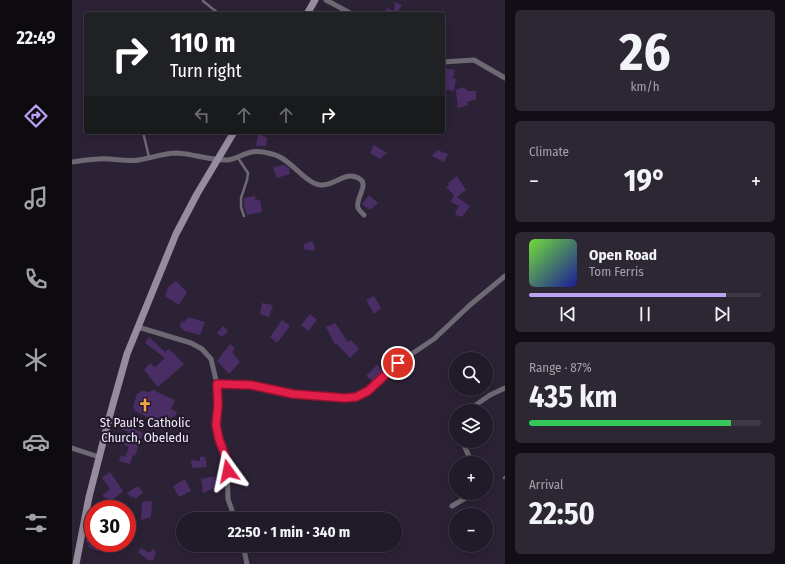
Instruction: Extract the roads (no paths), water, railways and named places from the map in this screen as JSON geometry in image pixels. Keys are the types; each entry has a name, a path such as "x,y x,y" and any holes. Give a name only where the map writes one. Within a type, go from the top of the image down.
{"main road":[{"path":"308,12 315,0"},
{"path":"75,561 99,457 127,354 176,234 197,194 233,134"}],"street":[{"path":"326,0 348,12"},
{"path":"445,62 474,60 505,78"},
{"path":"72,162 98,159 138,160 160,154 178,153 218,160 238,158 250,152 274,154 292,165 312,182 320,185 330,184 344,177 356,177 361,180 363,182 358,208 364,215"},
{"path":"217,384 251,385 293,394 345,398 356,397 368,391 398,363 434,339 470,305 505,276"},
{"path":"138,327 191,343 202,348 211,358 217,384 218,406 216,425 219,439 227,461 228,499 233,512"},
{"path":"477,404 490,395 505,388"},
{"path":"72,448 99,457"},
{"path":"452,506 462,500"},
{"path":"244,552 247,564"}],"lane":[{"path":"203,1 217,12"},
{"path":"143,134 149,157"},
{"path":"238,158 248,173 241,198 241,207 244,216"}],"place":[{"name":"St Paul's Catholic Church, Obeledu","path":"145,405"}]}
